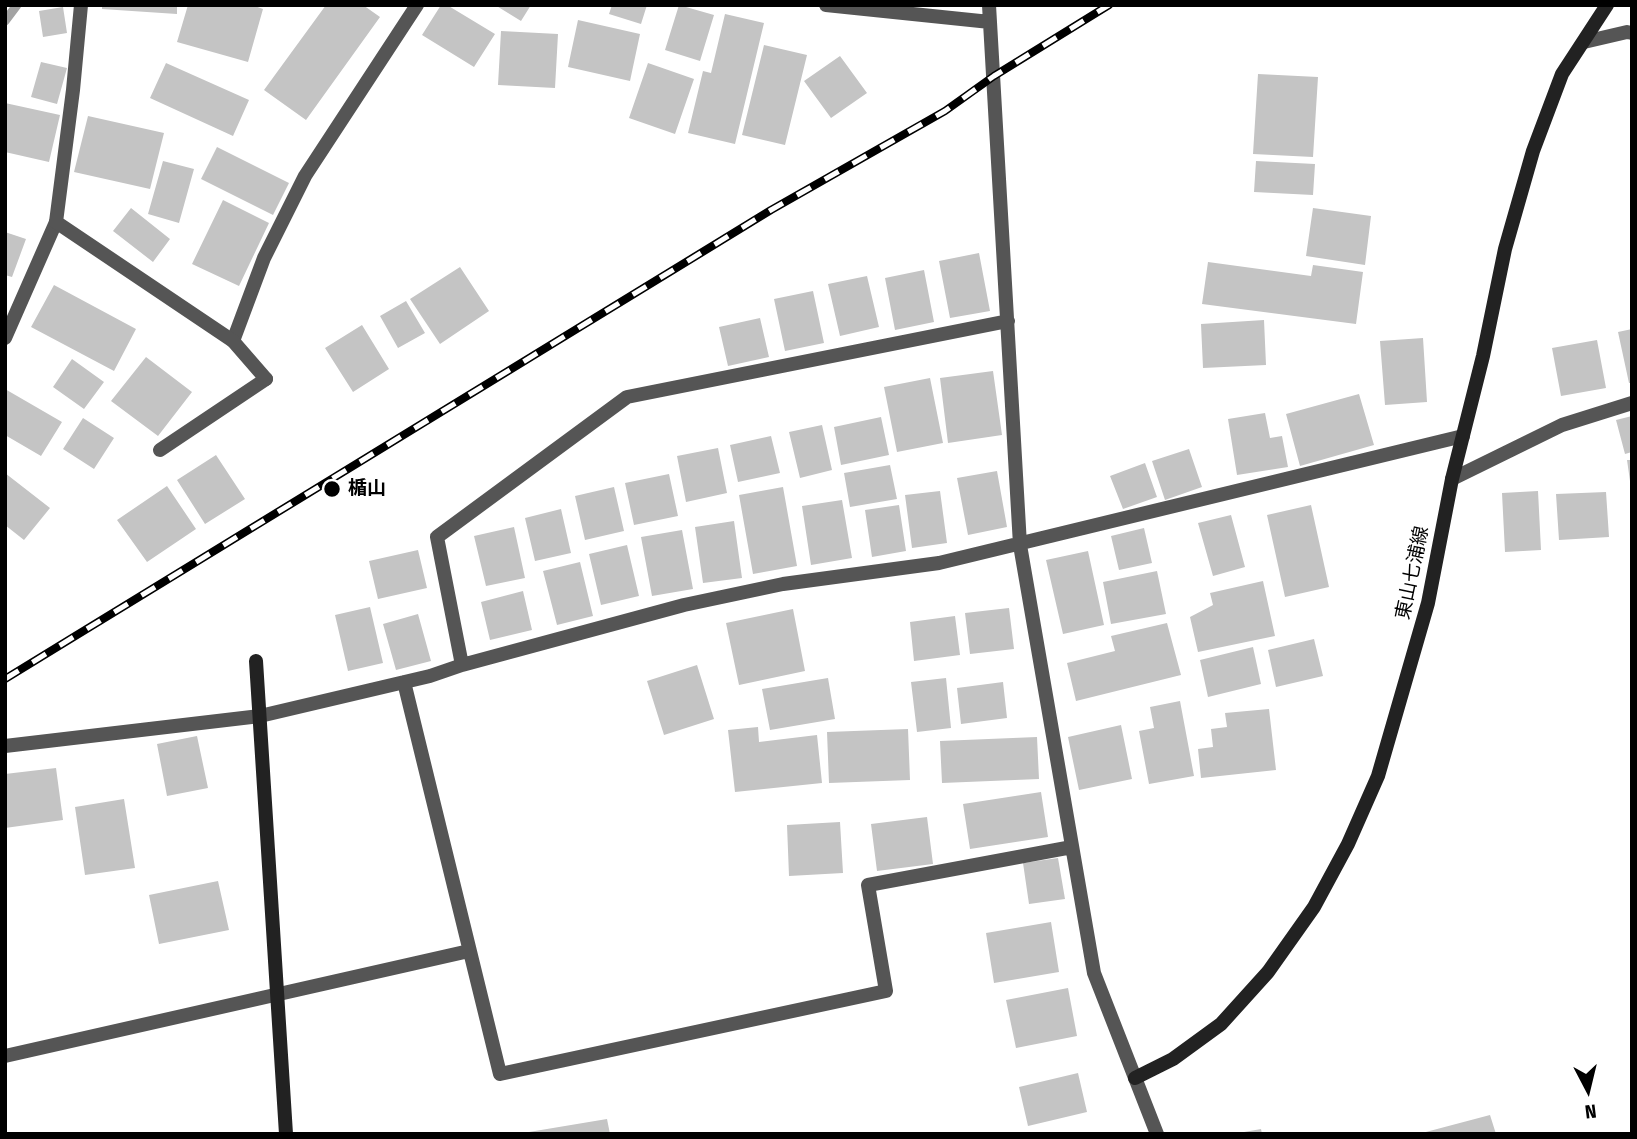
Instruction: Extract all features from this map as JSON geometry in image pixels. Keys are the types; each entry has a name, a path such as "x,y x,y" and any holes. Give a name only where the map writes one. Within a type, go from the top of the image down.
{"main road":[{"name":"東山七浦線","path":"1135,1078 1173,1059 1221,1024 1268,972 1314,907 1348,844 1378,776 1427,603 1452,479 1483,356 1505,249 1533,151 1562,74 1607,5"},
{"path":"256,661 286,1134"}],"street":[{"path":"5,338 56,222 73,90 80,5"},
{"path":"233,341 264,258 305,176 417,5"},
{"path":"826,5 990,22"},
{"path":"989,5 1020,545 1094,973 1157,1134"},
{"path":"1584,42 1632,33"},
{"path":"56,222 233,341 266,379 160,450"},
{"path":"462,665 437,537 627,397 1008,321"},
{"path":"1452,479 1562,425 1632,403"},
{"path":"5,746 260,716 404,682 684,605 783,584 939,564 1463,436"},
{"path":"404,682 500,1074 886,991 868,885 1072,847"},
{"path":"5,1056 470,951"}],"building":[{"path":"102,5 177,5 177,14 102,9"},
{"path":"188,5 252,5 263,9 248,62 177,42"},
{"path":"326,5 363,5 380,17 306,120 264,90"},
{"path":"441,5 447,5 495,34 474,67 422,35"},
{"path":"495,5 531,5 521,21"},
{"path":"612,5 647,5 641,24 609,14"},
{"path":"679,5 714,15 700,61 665,50"},
{"path":"63,7 67,33 43,37 39,11"},
{"path":"725,14 764,23 735,144 688,133 703,71 711,73"},
{"path":"578,20 640,34 630,81 568,67"},
{"path":"501,31 558,34 555,88 498,85"},
{"path":"764,45 807,55 785,145 742,135"},
{"path":"840,56 867,93 831,118 804,81"},
{"path":"41,62 67,68 57,104 31,97"},
{"path":"166,63 249,100 233,136 150,98"},
{"path":"648,63 694,79 675,134 629,118"},
{"path":"1258,74 1318,77 1313,157 1253,154"},
{"path":"5,103 60,115 49,162 5,152"},
{"path":"88,116 164,133 150,189 74,172"},
{"path":"217,147 289,183 273,215 201,179"},
{"path":"163,161 194,169 179,223 148,214"},
{"path":"1256,161 1315,164 1313,195 1254,192"},
{"path":"223,200 269,223 239,286 192,264"},
{"path":"131,208 170,239 153,262 113,231"},
{"path":"1313,208 1371,216 1365,265 1306,256"},
{"path":"5,232 26,239 12,277 5,275"},
{"path":"979,253 990,311 950,318 939,261"},
{"path":"1208,262 1311,276 1313,265 1363,272 1356,324 1202,304"},
{"path":"460,267 489,311 440,344 410,299"},
{"path":"924,270 934,322 895,330 885,278"},
{"path":"867,276 879,327 840,336 828,284"},
{"path":"54,285 136,329 114,371 31,327"},
{"path":"813,291 824,343 785,351 774,299"},
{"path":"406,301 425,333 398,348 380,316"},
{"path":"760,318 769,357 728,366 719,327"},
{"path":"1264,320 1266,365 1203,368 1201,324"},
{"path":"362,325 389,369 353,392 325,348"},
{"path":"1632,329 1632,383 1629,383 1618,332"},
{"path":"1423,338 1427,402 1385,405 1380,341"},
{"path":"1597,340 1606,388 1561,396 1552,348"},
{"path":"146,357 192,392 158,436 111,401"},
{"path":"72,359 104,382 84,409 53,387"},
{"path":"993,371 1002,435 948,443 940,378"},
{"path":"930,378 943,443 897,452 884,387"},
{"path":"5,389 62,422 41,456 5,435"},
{"path":"1359,394 1374,445 1300,466 1286,414"},
{"path":"1265,413 1270,438 1282,436 1288,467 1237,475 1228,419"},
{"path":"1632,416 1632,452 1625,454 1616,420"},
{"path":"881,417 889,455 841,465 834,427"},
{"path":"83,418 114,438 94,469 63,449"},
{"path":"822,425 832,470 800,478 789,432"},
{"path":"771,436 780,473 738,482 730,445"},
{"path":"718,448 727,493 686,502 677,456"},
{"path":"1189,449 1202,487 1165,500 1152,461"},
{"path":"216,455 245,499 205,524 177,480"},
{"path":"1627,460 1632,460 1632,481 1630,481"},
{"path":"1145,463 1157,497 1123,509 1110,476"},
{"path":"890,465 897,499 850,507 844,473"},
{"path":"997,471 1007,527 968,535 957,478"},
{"path":"5,473 50,508 24,540 5,525"},
{"path":"669,474 678,516 634,525 625,483"},
{"path":"167,486 196,529 147,562 117,520"},
{"path":"614,487 624,531 585,540 575,496"},
{"path":"783,487 797,566 753,574 739,495"},
{"path":"940,491 947,543 912,548 905,495"},
{"path":"1538,491 1541,550 1505,552 1502,493"},
{"path":"1606,492 1609,537 1559,540 1556,494"},
{"path":"842,500 852,558 811,565 802,506"},
{"path":"899,505 906,551 872,557 865,510"},
{"path":"1311,505 1329,587 1285,597 1267,515"},
{"path":"561,509 571,553 535,561 525,518"},
{"path":"1231,515 1245,567 1213,576 1198,523"},
{"path":"734,521 742,578 703,583 695,527"},
{"path":"514,527 525,578 486,586 474,536"},
{"path":"1144,528 1152,563 1119,570 1111,536"},
{"path":"682,530 693,589 652,596 641,537"},
{"path":"627,545 639,596 601,605 589,554"},
{"path":"418,550 427,588 378,599 369,561"},
{"path":"1088,551 1104,625 1063,634 1046,560"},
{"path":"580,562 593,616 557,625 543,571"},
{"path":"1157,571 1166,614 1111,624 1103,582"},
{"path":"1263,581 1275,636 1198,652 1190,617 1213,605 1210,593"},
{"path":"523,591 532,630 490,640 481,602"},
{"path":"370,607 383,663 348,671 335,615"},
{"path":"1009,608 1014,649 970,654 965,613"},
{"path":"793,609 805,671 739,685 726,623"},
{"path":"418,614 431,661 396,670 383,624"},
{"path":"955,616 960,655 914,661 910,622"},
{"path":"1167,623 1181,675 1076,701 1067,663 1115,651 1111,636"},
{"path":"1314,639 1323,676 1276,687 1268,650"},
{"path":"1253,647 1261,684 1208,697 1200,660"},
{"path":"697,665 714,719 664,735 647,681"},
{"path":"828,678 835,719 770,730 762,689"},
{"path":"946,678 951,728 917,732 911,682"},
{"path":"1003,682 1007,718 961,724 957,688"},
{"path":"1180,701 1194,776 1149,784 1139,731 1154,728 1150,707"},
{"path":"1269,709 1276,770 1201,778 1198,749 1213,747 1211,729 1227,727 1225,713"},
{"path":"1121,725 1132,779 1079,790 1068,737"},
{"path":"758,727 759,742 817,735 822,783 735,792 728,730"},
{"path":"908,729 910,780 829,783 827,732"},
{"path":"197,736 208,788 167,796 157,744"},
{"path":"1037,737 1039,779 942,783 940,741"},
{"path":"56,768 63,820 5,828 5,774"},
{"path":"1041,792 1048,837 970,849 963,804"},
{"path":"124,799 135,868 85,875 75,807"},
{"path":"927,817 933,864 877,871 871,824"},
{"path":"840,822 843,873 789,876 787,825"},
{"path":"1058,858 1065,899 1029,904 1023,863"},
{"path":"218,881 229,930 159,944 149,895"},
{"path":"1051,922 1059,972 994,983 986,933"},
{"path":"1068,988 1077,1036 1016,1048 1006,1000"},
{"path":"1078,1073 1087,1112 1028,1126 1019,1087"},
{"path":"1490,1115 1496,1134 1422,1134 1422,1133"},
{"path":"607,1119 610,1134 529,1134 529,1132"},
{"path":"1261,1129 1262,1134 1244,1134 1244,1132"}],"waterway":[{"path":"5,21 17,5"}],"railway":[{"path":"5,679 771,210 945,111 994,76 1109,5"}],"place":[{"name":"楯山","path":"332,489"}]}
